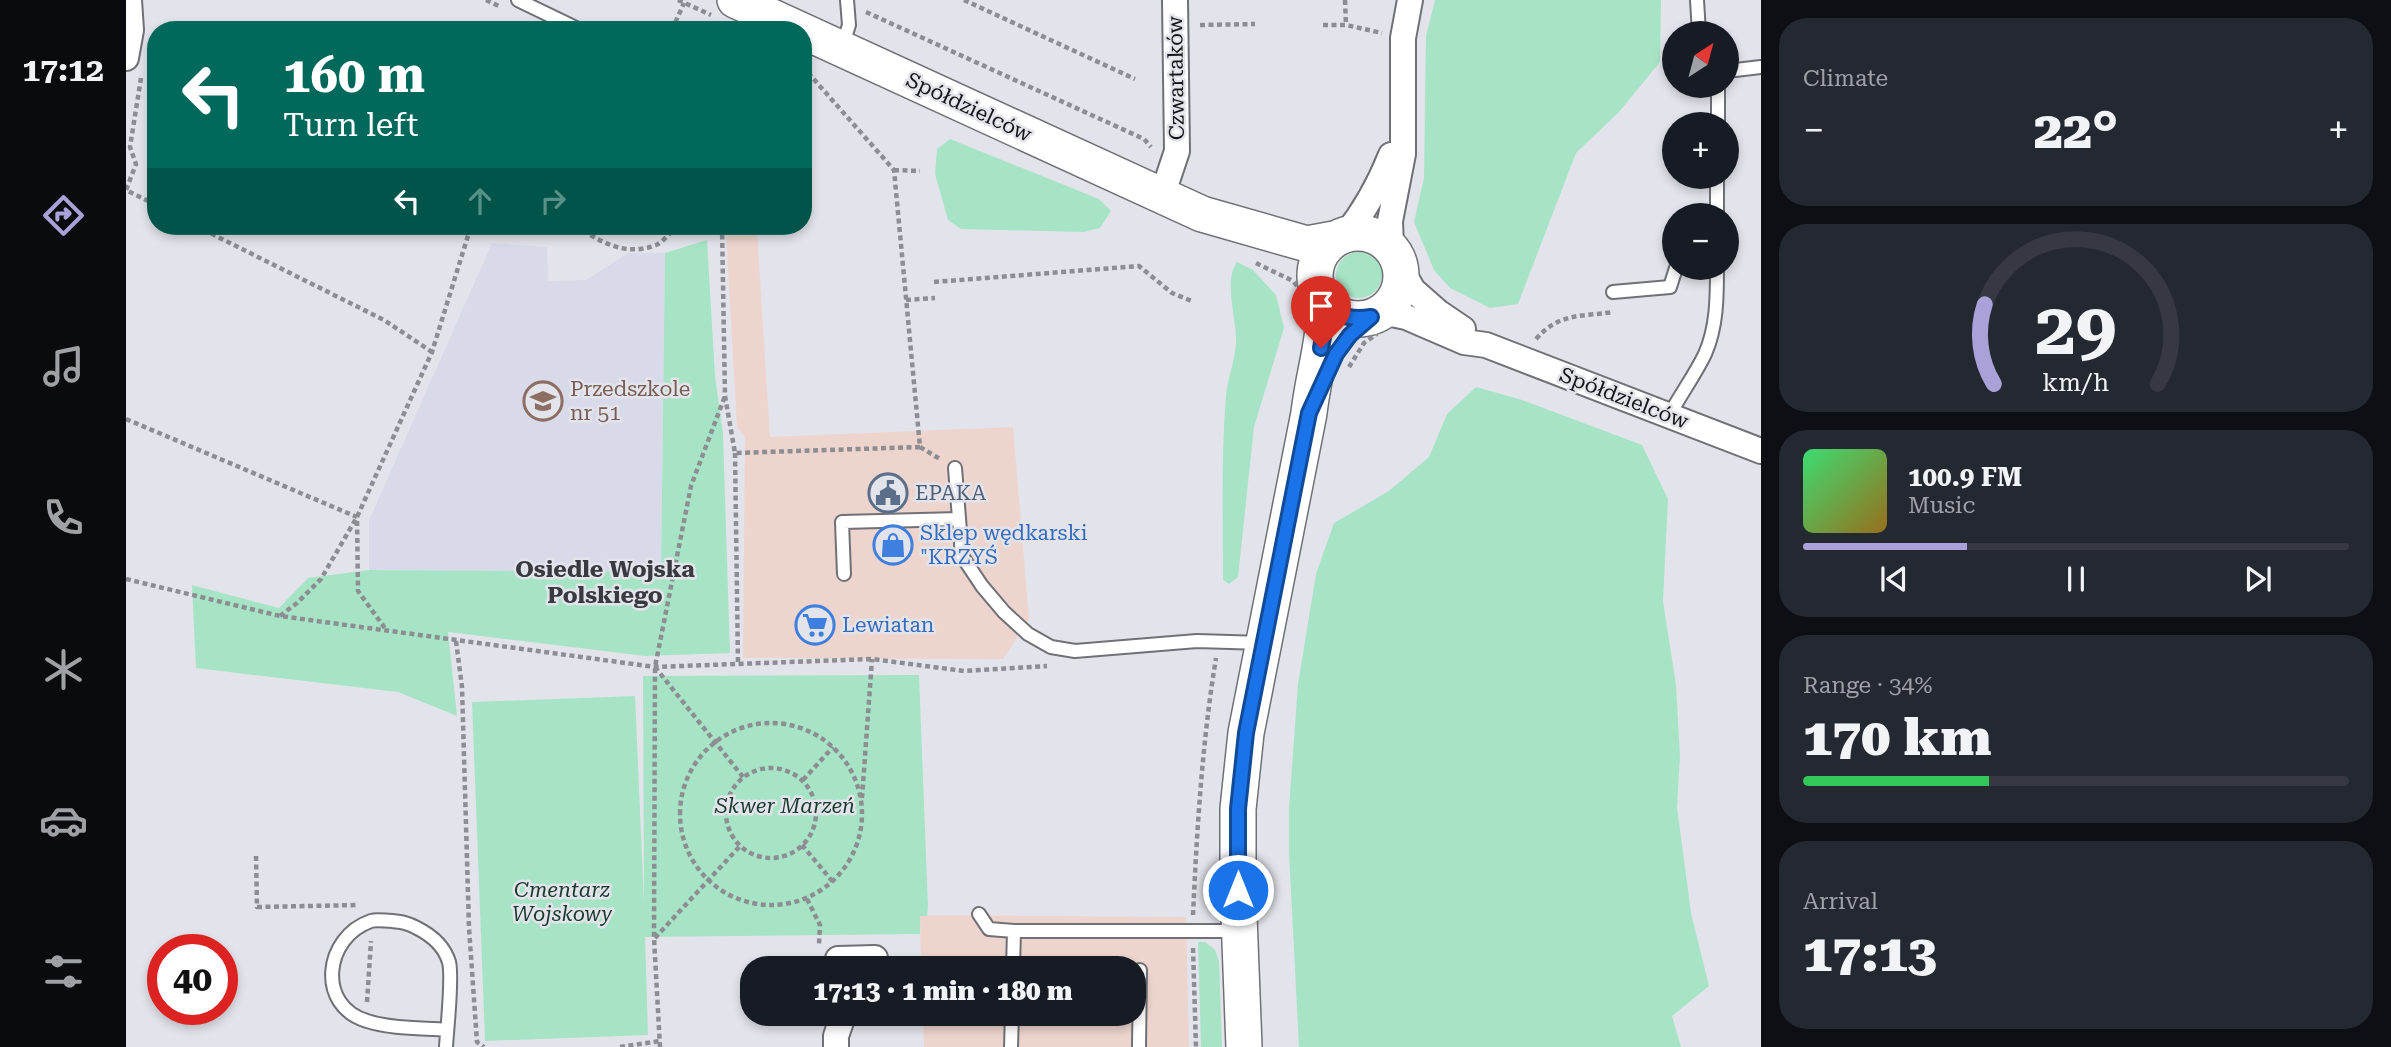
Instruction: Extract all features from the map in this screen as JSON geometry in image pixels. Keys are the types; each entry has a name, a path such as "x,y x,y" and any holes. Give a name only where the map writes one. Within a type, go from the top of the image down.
{"street":[{"path":"129,0 133,68"},
{"name":"Spółdzielców","path":"735,0 775,21"},
{"name":"Czwartaków","path":"1162,196 1177,151 1175,0"},
{"path":"1309,413 1336,354 1350,335 1380,320 1398,293 1390,221 1403,154 1403,38 1410,0"},
{"name":"Spółdzielców","path":"812,36 842,47 1202,214 1307,244 1340,237"},
{"path":"1244,1047 1238,809 1246,733 1325,327 1315,294 1318,257 1363,213 1378,186 1402,128"},
{"name":"Spółdzielców","path":"1202,214 1224,229 1295,266 1315,294"},
{"path":"1340,237 1358,232 1370,234 1396,258"},
{"name":"Spółdzielców","path":"1396,258 1413,290 1438,312 1486,345 1761,452"},
{"path":"1315,294 1335,312 1346,317 1380,320"},
{"name":"Spółdzielców","path":"1380,320 1406,317 1464,342 1486,345"},
{"path":"829,953 857,956"},
{"path":"836,1047 839,1026"}],"lane":[{"path":"518,0 561,21"},
{"path":"842,47 849,26 847,0"},
{"path":"1697,0 1698,21"},
{"path":"1740,69 1761,67"},
{"path":"1613,292 1670,287 1672,280"},
{"path":"1669,416 1704,355 1713,330 1717,280"},
{"path":"955,468 962,556 1004,612 1028,634 1051,647 1075,651 1218,641 1264,643"},
{"path":"844,574 842,522 959,519"},
{"path":"979,914 989,929 1014,931 1239,931"},
{"path":"446,1047 447,1030 450,964 443,948 426,933 408,923 373,920 356,929 340,944 331,969 333,988 342,1004 355,1016 366,1021 404,1027 447,1030"},
{"path":"1013,956 1014,931"},
{"path":"1011,1047 1012,1026"},
{"path":"1139,1026 1139,1047"}],"path":[{"path":"964,0 1135,79"},
{"path":"1345,0 1346,25"},
{"path":"676,21 684,3"},
{"path":"1175,25 1255,24"},
{"path":"1323,25 1346,25 1403,38"},
{"path":"133,68 130,147 136,164 126,190 147,200"},
{"path":"735,453 920,447 894,170 812,77"},
{"path":"894,170 920,171"},
{"path":"214,235 384,320 432,352"},
{"path":"280,616 321,579 357,517 432,352 468,235"},
{"path":"591,235 625,251 658,245 668,235"},
{"path":"722,235 725,396 735,453 738,664"},
{"path":"1244,257 1315,294"},
{"path":"934,282 1139,266 1172,293 1194,302"},
{"path":"1546,347 1533,342 1547,327 1560,319 1613,313 1613,292"},
{"path":"906,300 935,298"},
{"path":"1348,369 1364,344 1372,337 1380,320"},
{"path":"620,1047 660,1044 654,938 655,667 691,486 725,396"},
{"path":"126,419 357,517"},
{"path":"357,517 358,591 387,632"},
{"path":"126,579 280,616 655,667 872,659 964,671 1057,665"},
{"path":"456,641 462,687 471,954 477,1042 484,1047"},
{"path":"1196,1047 1193,933 1197,822 1208,706 1218,641"},
{"path":"862,802 857,782 847,763 833,747 812,732 788,724 762,723 737,730 715,742 697,761 685,784 680,810 682,836 692,860 708,880 730,896 755,904 782,905 807,898 833,882 851,859 861,832 872,659"},
{"path":"655,667 743,777"},
{"path":"803,781 833,747"},
{"path":"768,767 780,768 803,781 816,806 811,834 802,845 791,853 764,858 751,854 740,846 730,833 726,818 727,803 733,788 743,777 768,767"},
{"path":"802,845 833,882"},
{"path":"654,938 740,846"},
{"path":"256,856 257,907 374,904 366,1021"},
{"path":"807,898 829,953"}],"shaded area":[{"path":"726,235 757,235 770,437 1013,427 1029,619 1003,659 743,658 745,437 737,427"},
{"name":"Przedszkole nr 51","path":"492,243 547,247 548,281 586,280 628,253 665,253 661,573 369,570 369,520"},
{"path":"920,915 1186,917 1189,1047 924,1047 923,1026 1146,1026 1146,956 921,956"}],"green space":[{"path":"1435,0 1661,0 1660,62 1619,112 1576,153 1518,304 1490,308 1450,288 1434,270 1414,222 1424,178 1426,36"},
{"path":"950,139 1099,199 1111,211 1100,228 1083,232 961,229 948,220 935,174 937,149"},
{"path":"707,240 715,376 723,433 730,653 645,656 448,632 457,716 398,692 196,668 192,585 279,608 308,578 369,570 661,572 665,253"},
{"path":"1359,252 1375,259 1382,275 1375,291 1359,298 1343,291 1336,275 1343,259"},
{"path":"1237,262 1253,270 1276,295 1284,328 1254,427 1238,577 1229,584 1223,580 1223,441 1226,395 1236,342 1231,279"},
{"path":"1476,387 1519,399 1642,445 1668,499 1663,601 1676,685 1680,756 1677,807 1691,913 1709,986 1672,1016 1681,1047 1299,1047 1289,808 1298,684 1316,574 1334,523 1389,491 1429,457 1447,414"},
{"path":"919,675 928,907 927,916 920,916 920,934 645,937 648,1035 485,1041 472,702 635,696 644,903 643,676"},
{"path":"1198,942 1205,942 1215,950 1219,961 1222,1047 1201,1047"}],"place":[{"name":"Przedszkole nr 51","path":"543,401"},
{"name":"EPAKA","path":"888,493"},
{"name":"Sklep wędkarski \"KRZYŚ","path":"893,545"},
{"name":"Lewiatan","path":"815,625"}],"district":[{"name":"Osiedle Wojska Polskiego","path":"605,582"}],"route":[{"path":"1238,890 1238,809 1246,733 1309,413 1336,354 1350,335 1371,317 1346,317 1325,304 1321,348"}],"park label":[{"name":"Skwer Marzeń","path":"785,806"},
{"name":"Cmentarz Wojskowy","path":"562,902"}]}
